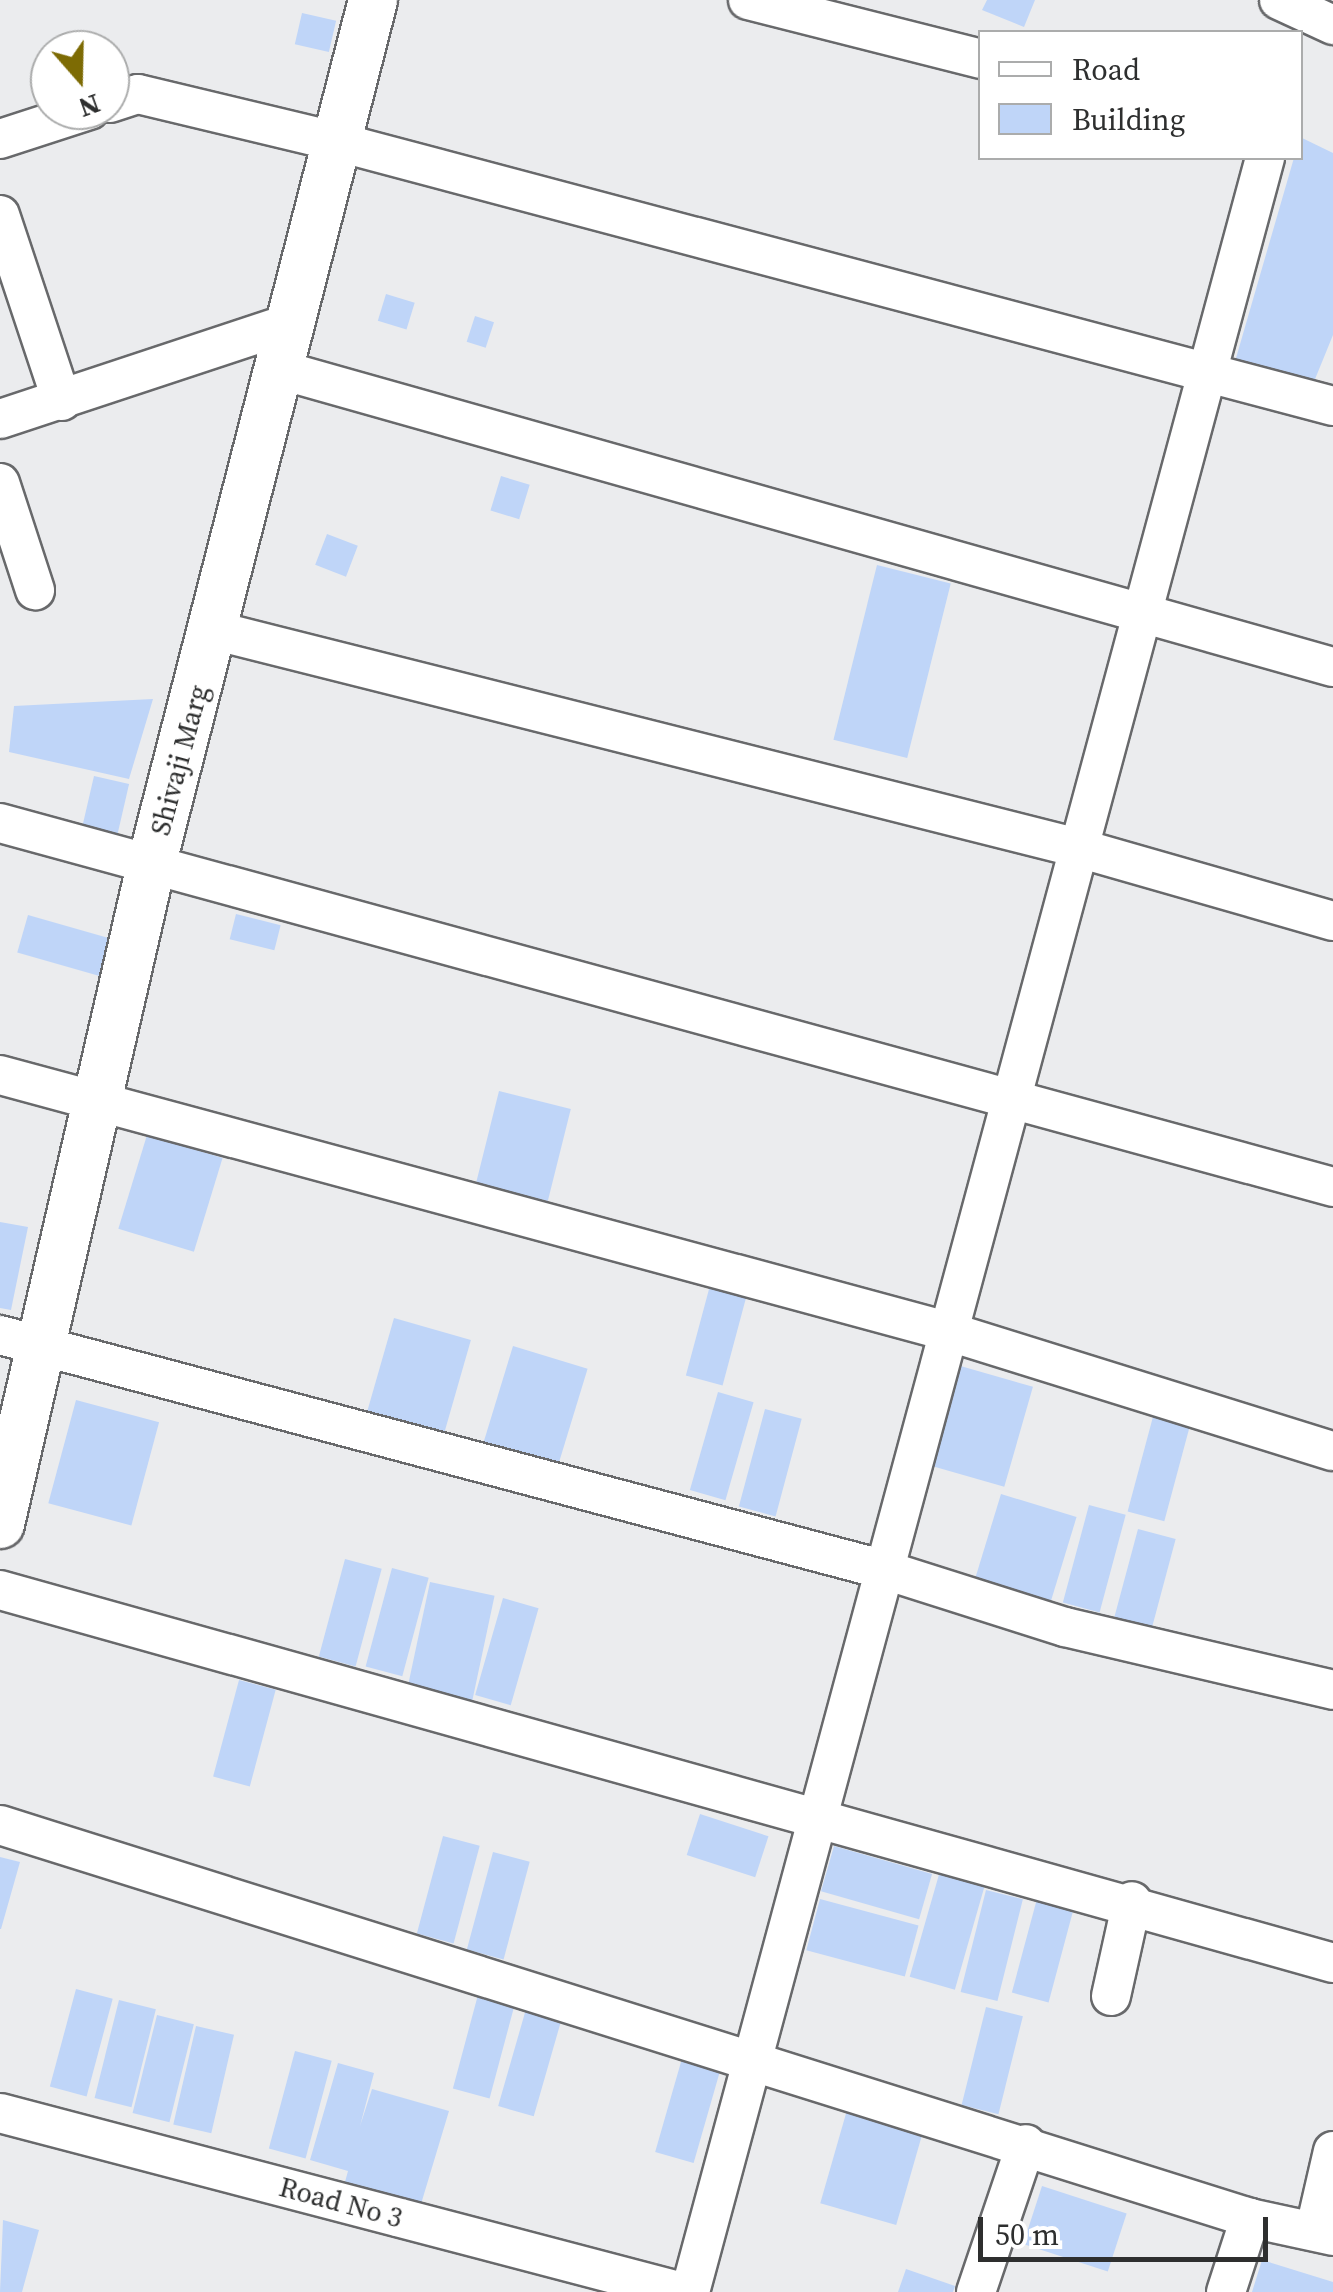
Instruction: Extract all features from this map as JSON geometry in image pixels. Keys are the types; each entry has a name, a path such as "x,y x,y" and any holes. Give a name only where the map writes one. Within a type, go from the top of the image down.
{"street":[{"name":"Shivaji Marg","path":"0,1524 22,1341 100,1100 151,866 213,630 280,346 338,142 373,0"},
{"path":"748,0 978,58"},
{"path":"130,97 138,94 338,142 1207,369 1333,406"},
{"path":"0,140 30,130"},
{"path":"687,2292 1082,848 1264,160"},
{"path":"0,214 62,401"},
{"path":"0,419 280,346 1142,616 1333,667"},
{"path":"0,484 35,590"},
{"path":"213,630 1082,848 1333,921"},
{"path":"0,824 1013,1094 1333,1187"},
{"path":"0,1075 947,1331 1333,1451"},
{"path":"22,1341 885,1570 1065,1627 1333,1690"},
{"path":"0,1590 817,1824 1132,1901 1333,1963"},
{"path":"0,1825 1026,2144 1250,2218 1324,2233 1333,2151"},
{"path":"1110,1996 1132,1901"},
{"name":"Road No 3","path":"0,2112 687,2292"},
{"path":"976,2292 1026,2144"},
{"path":"1226,2292 1250,2218"}],"building":[{"path":"987,0 1035,0 1024,27 982,10"},
{"path":"302,13 336,21 329,52 295,44"},
{"path":"1303,138 1333,153 1333,335 1311,389 1234,365 1293,160 1303,160"},
{"path":"386,294 415,303 407,330 378,321"},
{"path":"475,316 494,322 486,348 467,342"},
{"path":"501,476 530,485 519,519 490,510"},
{"path":"327,534 358,546 346,577 315,565"},
{"path":"877,565 951,583 907,758 833,740"},
{"path":"153,699 129,779 9,752 14,706"},
{"path":"94,776 129,784 117,838 82,830"},
{"path":"236,914 281,925 274,950 230,939"},
{"path":"28,915 115,940 105,978 17,952"},
{"path":"499,1091 571,1109 548,1201 476,1183"},
{"path":"147,1135 223,1158 194,1252 118,1229"},
{"path":"0,1222 28,1227 11,1310 0,1308"},
{"path":"712,1278 749,1288 723,1385 686,1376"},
{"path":"394,1318 471,1340 444,1433 367,1411"},
{"path":"513,1346 588,1369 557,1469 482,1446"},
{"path":"957,1365 1033,1387 1004,1487 928,1465"},
{"path":"718,1392 754,1402 725,1500 690,1490"},
{"path":"76,1400 159,1422 131,1526 48,1503"},
{"path":"765,1409 802,1419 776,1516 739,1507"},
{"path":"1154,1413 1191,1423 1164,1521 1128,1512"},
{"path":"1001,1494 1077,1517 1047,1615 971,1592"},
{"path":"1089,1505 1126,1515 1100,1612 1063,1603"},
{"path":"1138,1529 1176,1539 1150,1636 1112,1626"},
{"path":"345,1559 382,1569 356,1666 319,1657"},
{"path":"392,1568 429,1578 402,1676 366,1667"},
{"path":"430,1582 495,1596 472,1700 408,1687"},
{"path":"503,1598 539,1608 511,1705 475,1695"},
{"path":"239,1680 276,1690 250,1786 213,1777"},
{"path":"700,1814 768,1836 755,1877 687,1855"},
{"path":"443,1836 480,1846 454,1943 417,1934"},
{"path":"834,1846 932,1874 919,1919 821,1891"},
{"path":"493,1852 530,1862 504,1959 467,1950"},
{"path":"0,1857 20,1862 1,1929 0,1929"},
{"path":"940,1871 985,1884 955,1990 910,1977"},
{"path":"986,1890 1023,1899 997,2001 961,1992"},
{"path":"1038,1895 1075,1905 1049,2002 1012,1993"},
{"path":"820,1899 919,1925 905,1977 806,1950"},
{"path":"76,1989 113,1999 87,2096 50,2087"},
{"path":"479,1991 516,2001 490,2098 453,2089"},
{"path":"119,2000 156,2009 131,2107 95,2098"},
{"path":"986,2007 1023,2016 998,2114 962,2105"},
{"path":"526,2009 562,2019 534,2116 498,2106"},
{"path":"157,2015 194,2024 169,2122 133,2113"},
{"path":"196,2026 234,2035 211,2133 173,2124"},
{"path":"295,2051 332,2061 306,2158 269,2149"},
{"path":"683,2055 721,2066 694,2163 655,2152"},
{"path":"338,2063 374,2073 360,2126 372,2089 449,2111 421,2204 345,2182 348,2171 310,2160"},
{"path":"847,2110 923,2132 896,2225 820,2203"},
{"path":"1042,2186 1127,2214 1108,2272 1023,2244"},
{"path":"3,2220 39,2230 22,2292 0,2292"},
{"path":"1262,2260 1333,2282 1333,2292 1252,2292"},
{"path":"906,2269 955,2286 953,2292 898,2292"}]}
